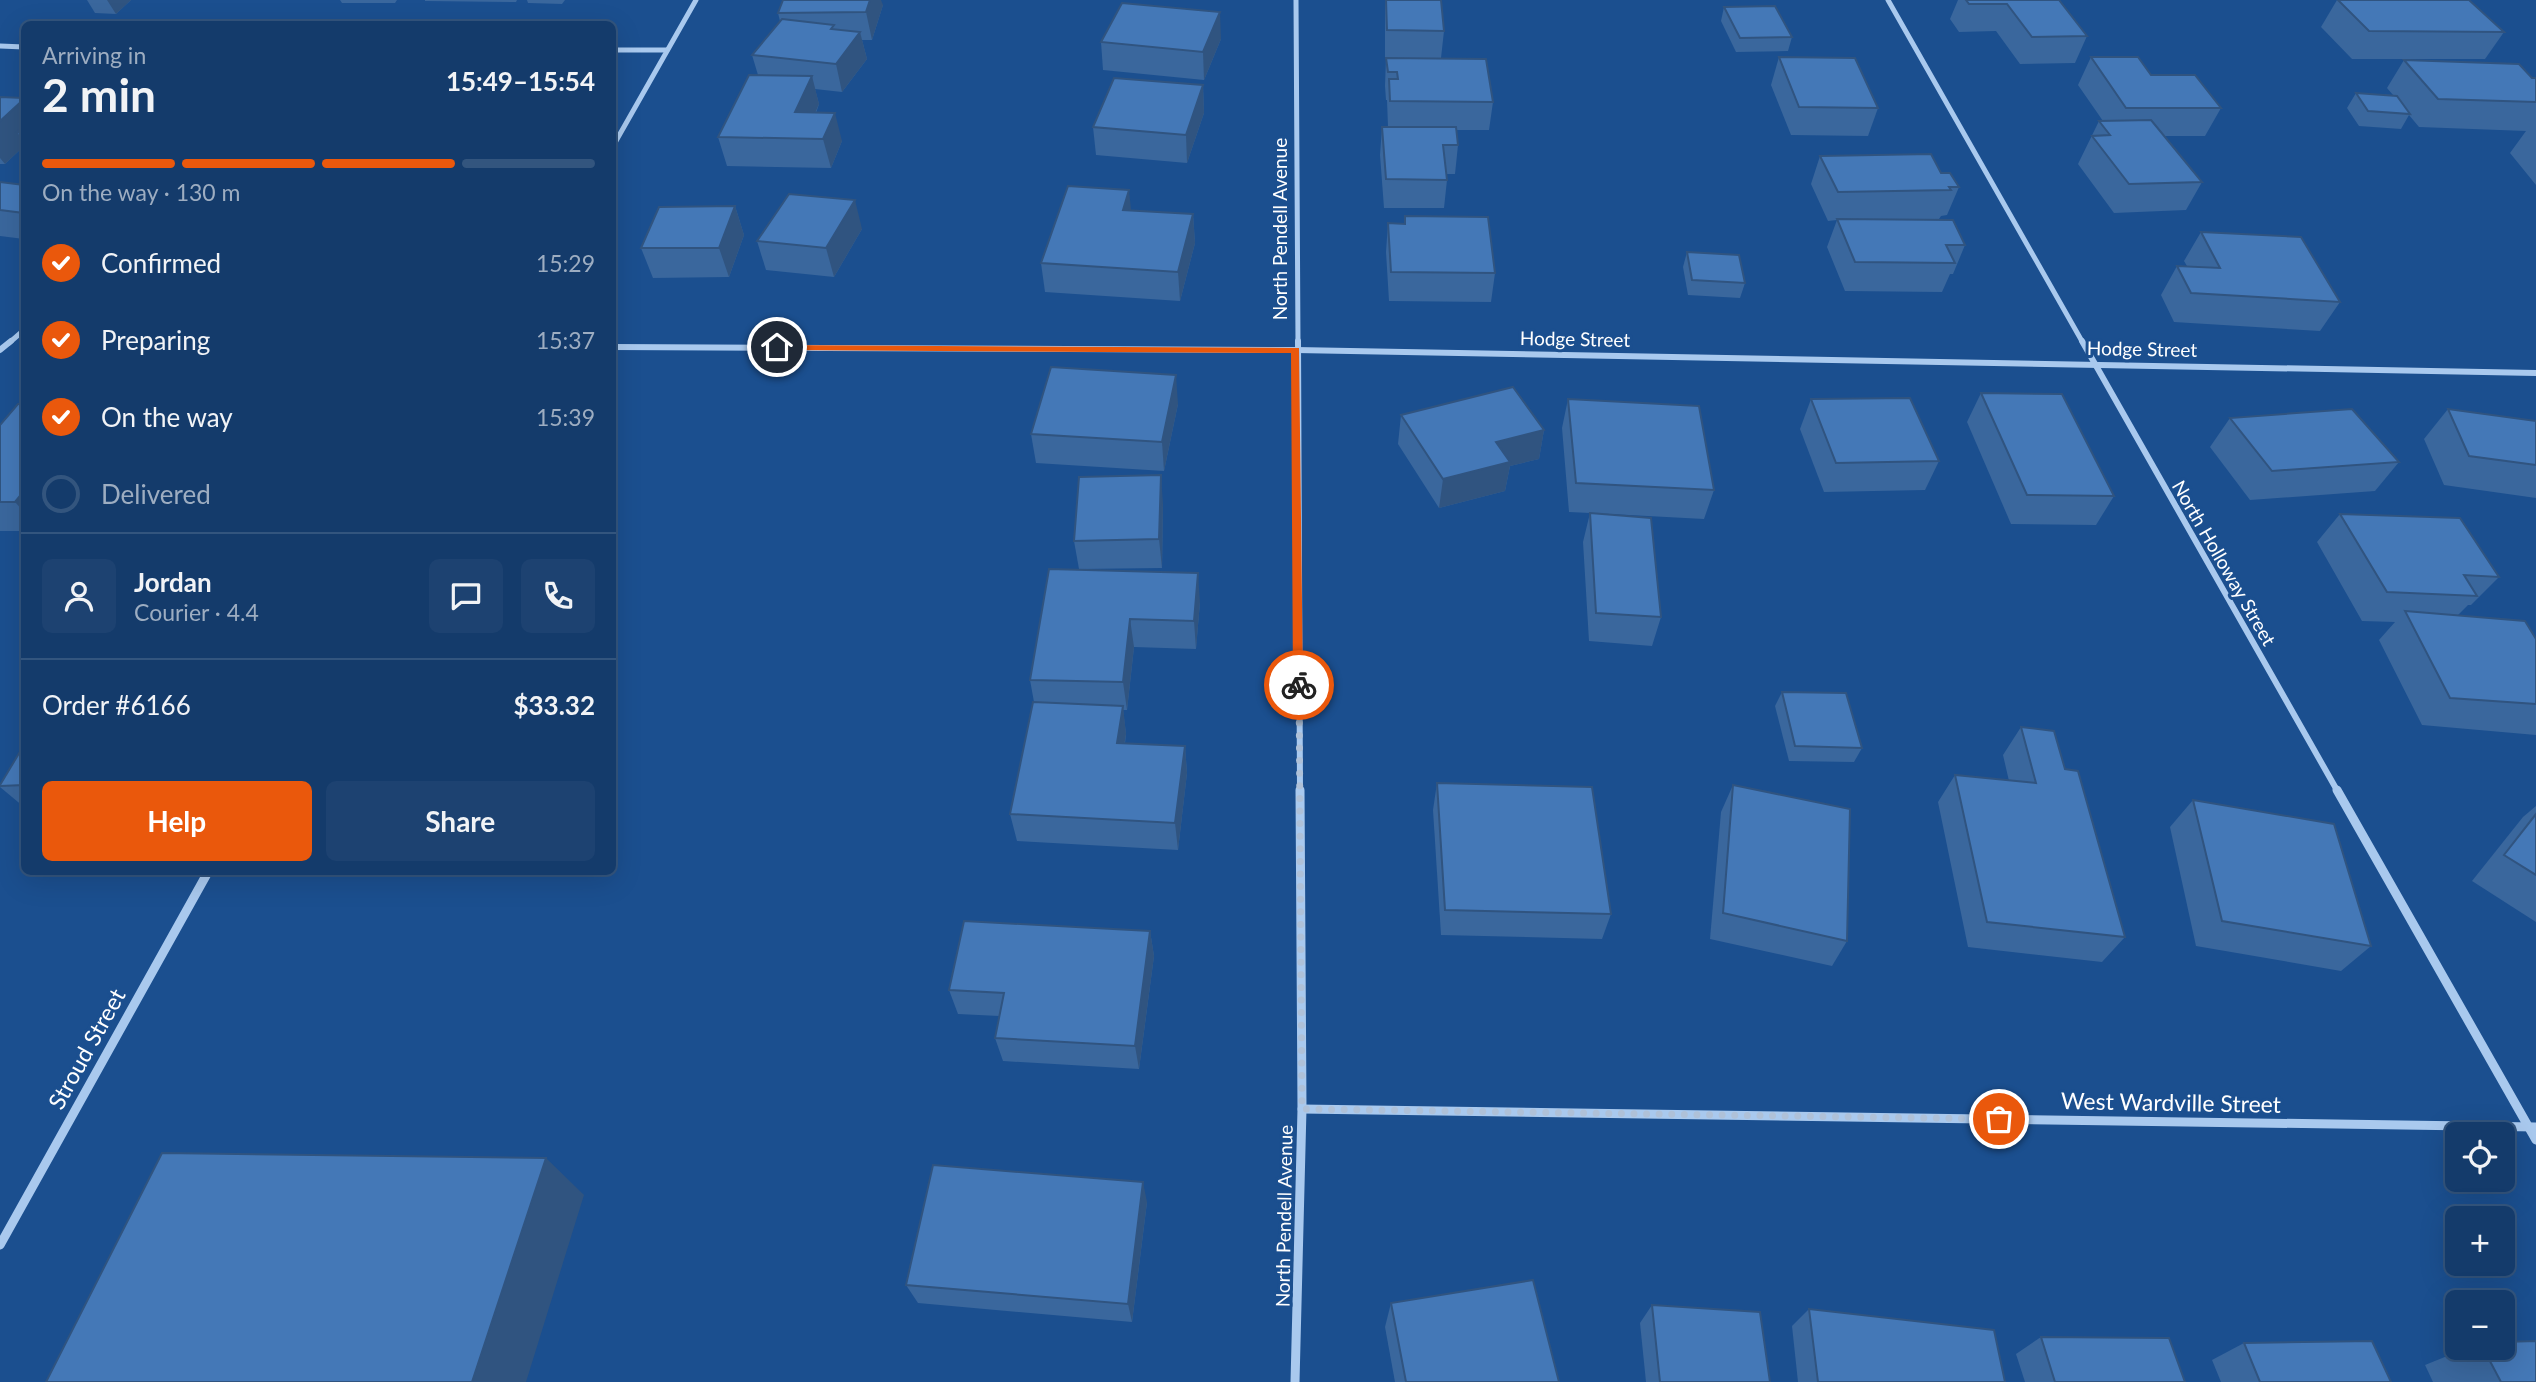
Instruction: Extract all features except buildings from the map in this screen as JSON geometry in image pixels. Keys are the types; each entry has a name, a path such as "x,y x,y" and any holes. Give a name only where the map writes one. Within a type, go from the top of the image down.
{"street":[{"path":"616,141 696,0"},
{"name":"North Pendell Avenue","path":"1295,1382 1302,1109 1296,0"},
{"name":"North Holloway Street","path":"1888,0 2092,364 2532,1127 2536,1140"},
{"path":"0,46 21,47"},
{"path":"616,50 667,50"},
{"path":"0,350 21,332"},
{"name":"Hodge Street","path":"616,347 1296,350 2536,373"},
{"name":"Stroud Street","path":"0,1245 206,875"},
{"name":"West Wardville Street","path":"1302,1109 2532,1127"}],"way so far":[{"path":"1299,685 1302,1109 1999,1119"}],"route":[{"path":"777,347 1296,350 1299,685"}]}
